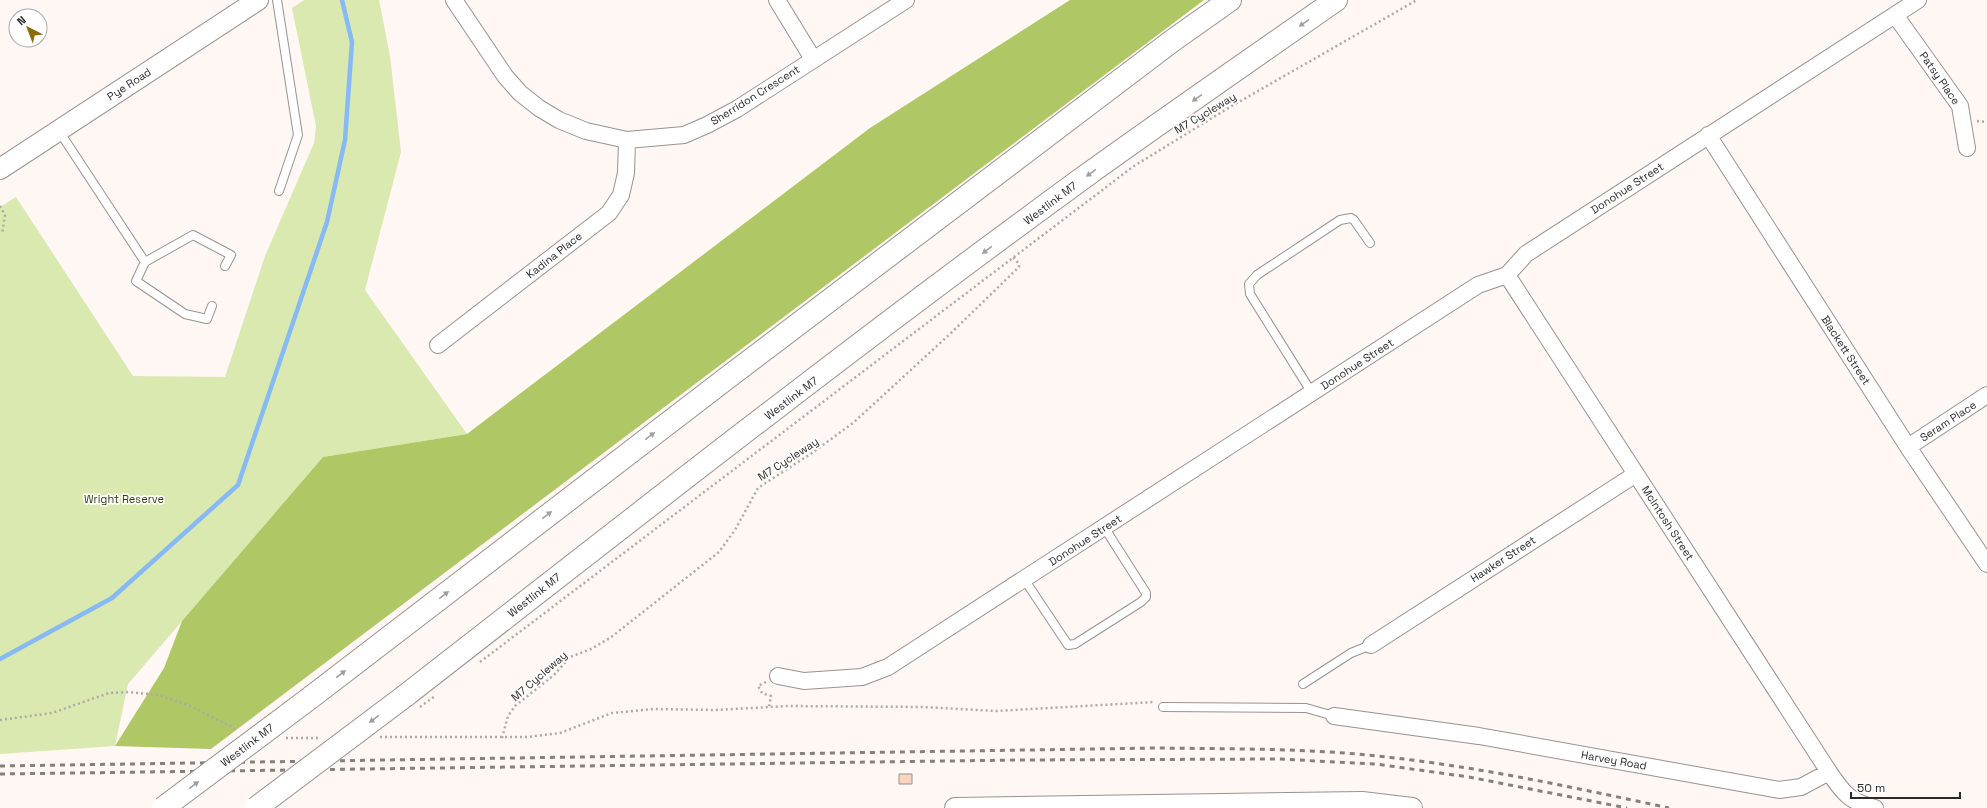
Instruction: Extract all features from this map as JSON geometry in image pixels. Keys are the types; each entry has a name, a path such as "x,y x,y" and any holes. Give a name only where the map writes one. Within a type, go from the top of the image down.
{"highway":[{"name":"Westlink M7","path":"163,808 310,698 727,378 1172,41 1230,0"},
{"name":"Westlink M7","path":"256,808 405,696 672,488 896,318 1088,175 1336,0"}],"street":[{"name":"Pye Road","path":"0,169 258,0"},
{"name":"Sherridon Crescent","path":"454,0 505,76 520,93 539,108 559,120 586,131 627,140 684,135 737,109 906,0"},
{"path":"776,0 813,59"},
{"name":"Donohue Street","path":"778,676 804,681 862,677 888,667 1478,285 1507,275 1526,254 1918,0"},
{"name":"Patsy Place","path":"1896,15 1960,106 1967,148"},
{"name":"Blackett Street","path":"1708,135 1908,447 1987,564"},
{"name":"Kadina Place","path":"438,345 609,213 621,195 626,173 627,140"},
{"name":"McIntosh Street","path":"1507,275 1829,772"},
{"name":"Seram Place","path":"1908,447 1987,395"},
{"name":"Hawker Street","path":"1371,645 1636,474"},
{"name":"Harvey Road","path":"1334,716 1479,736 1778,790 1801,787 1829,772"},
{"path":"1829,772 1843,792 1850,799 1875,808"},
{"path":"955,808 1362,805 1412,808"}],"lane":[{"path":"278,0 298,135 279,191"},
{"path":"59,130 145,262"},
{"path":"1312,393 1250,294 1249,284 1257,275 1340,220 1351,218 1354,220 1370,243"},
{"path":"212,306 207,319 185,314 136,281 145,262 193,235 231,255 226,266"},
{"path":"1024,579 1068,645 1076,644 1135,606 1146,597 1146,593 1104,527"},
{"path":"1303,684 1351,653 1371,645"},
{"path":"1159,704 1306,708 1334,716"}],"path":[{"name":"M7 Cycleway","path":"486,658 1140,162 1230,107 1418,0"},
{"path":"0,206 5,215 2,234"},
{"name":"M7 Cycleway","path":"769,707 715,710 653,709 612,713 560,733 502,738 508,716 515,706 554,675 570,657 591,649 610,638 719,552 735,530 758,488 831,440 866,412 1016,270 1019,264 1013,257"},
{"path":"778,676 758,686 762,693 771,696 769,707 900,707 996,711 1150,703 1159,704"}],"green space":[{"name":"Wright Reserve","path":"304,0 379,0 390,56 401,152 365,290 467,434 323,457 128,684 115,746 0,754 0,207 16,197 133,376 225,377 265,256 314,143 316,126 292,8"},
{"path":"1070,0 1204,0 211,749 115,746 164,668 182,621 323,457 467,434 870,128"}],"building":[{"path":"899,774 912,774 912,784 899,784"}],"waterway":[{"path":"0,659 112,598 238,485 327,222 345,140 352,42 342,0"}],"railway":[{"path":"0,766 1156,748 1266,749 1350,753 1450,765 1560,785 1669,808"},
{"path":"0,774 1019,760 1278,759 1376,764 1469,777 1627,808"}]}
